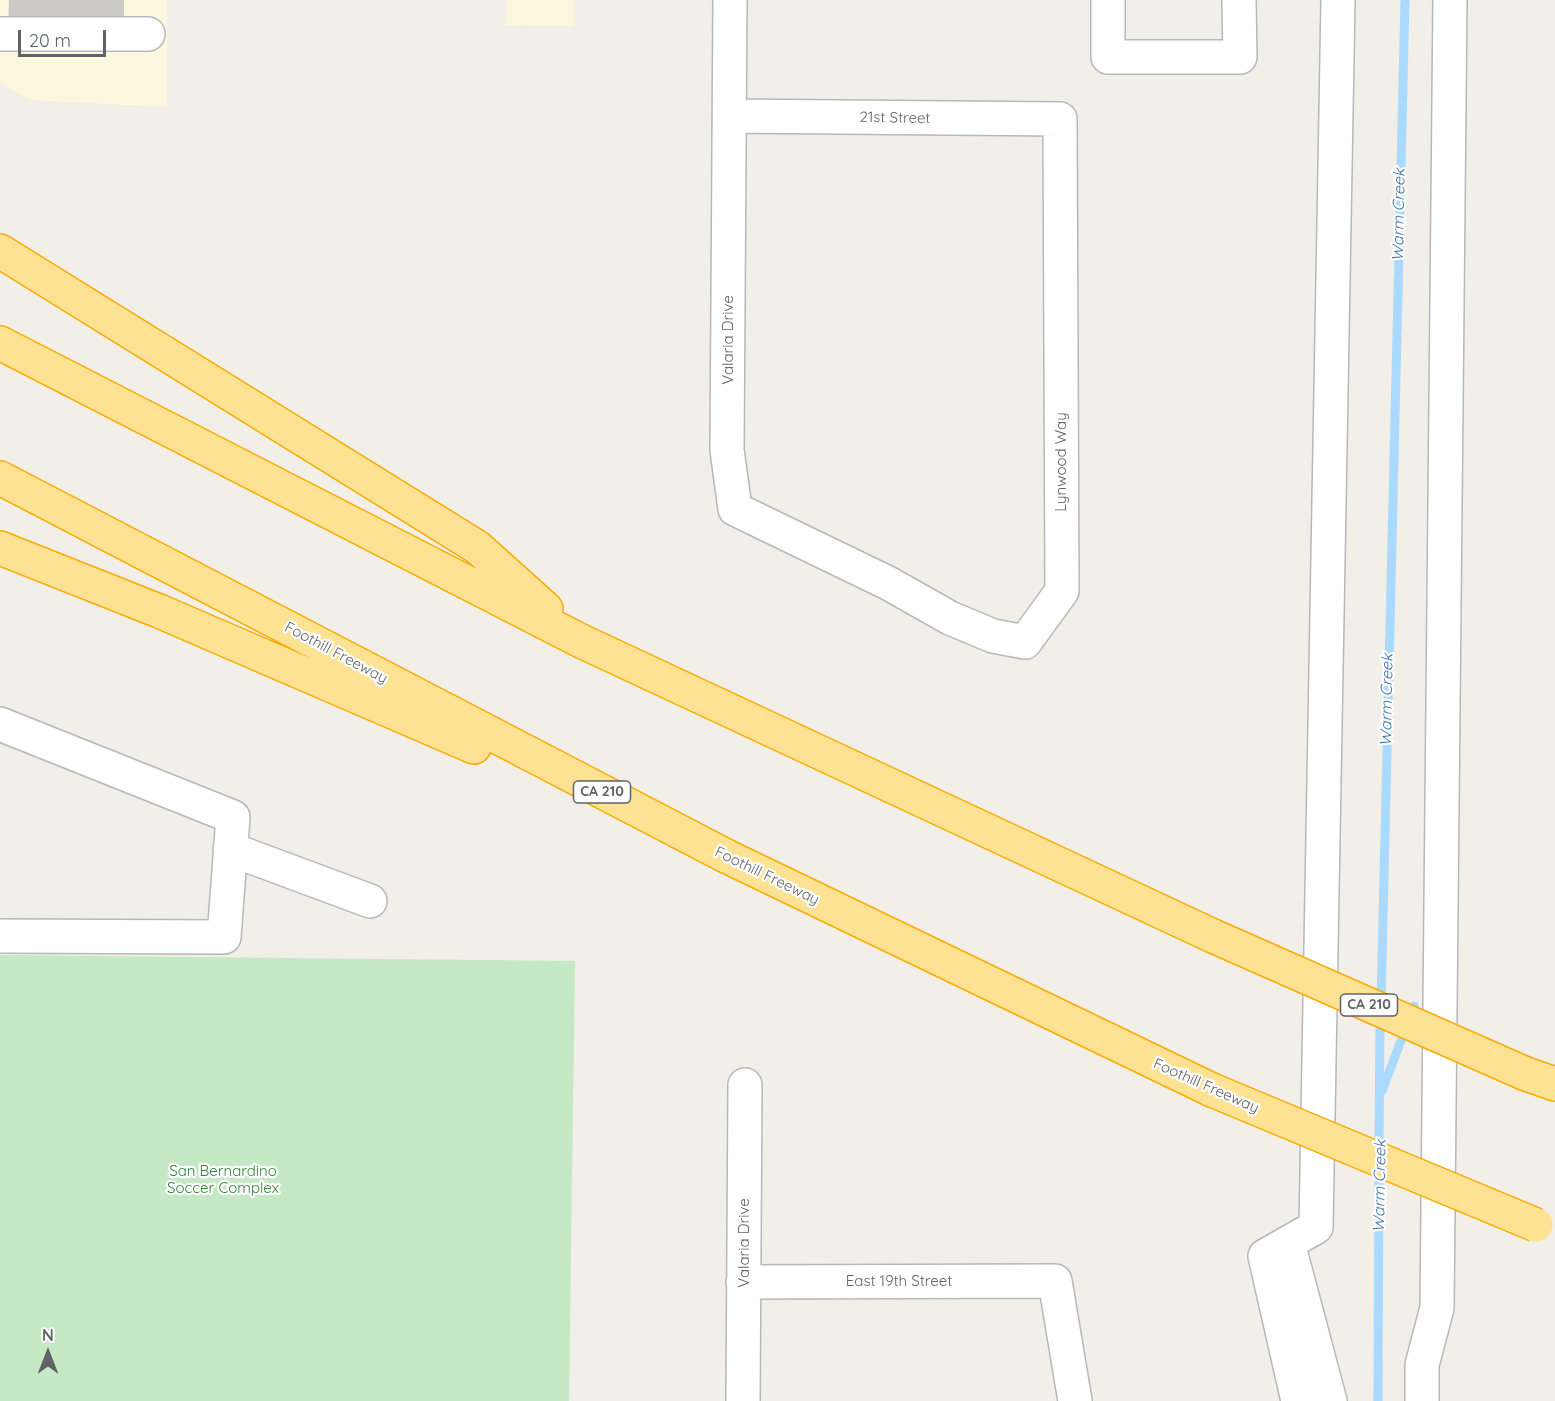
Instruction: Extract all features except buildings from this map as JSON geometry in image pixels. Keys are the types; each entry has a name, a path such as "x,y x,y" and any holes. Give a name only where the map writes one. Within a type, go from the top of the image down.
{"highway":[{"path":"0,251 477,547 581,640"},
{"name":"CA 210","path":"0,343 581,640 1213,936 1541,1079"},
{"name":"Foothill Freeway","path":"0,478 726,856 1212,1090 1546,1228"},
{"path":"0,548 159,611 726,856"}],"street":[{"name":"Valaria Drive","path":"730,0 727,450 735,509 888,583"},
{"path":"1108,0 1108,57 1240,57 1239,0"},
{"path":"1298,1401 1265,1256 1316,1227 1338,0"},
{"path":"1422,1401 1422,1365 1437,1308 1450,0"},
{"path":"0,34 148,34"},
{"name":"21st Street","path":"730,116 1060,119"},
{"name":"Lynwood Way","path":"888,583 950,618 993,636 1025,642 1062,591 1060,119"},
{"path":"0,724 233,817 224,937 0,936"},
{"path":"230,849 370,901"},
{"name":"Valaria Drive","path":"743,1401 745,1085"},
{"path":"1288,1243 1330,1401"},
{"name":"East 19th Street","path":"744,1282 1055,1281 1075,1401"}],"shaded area":[{"path":"0,0 167,0 167,107 30,100 0,83"},
{"path":"506,0 574,0 574,26 506,25"}],"green space":[{"name":"San Bernardino Soccer Complex","path":"0,955 575,961 569,1401 0,1401"}],"waterway":[{"name":"Warm Creek","path":"1381,1002 1405,0"},
{"path":"1382,1091 1414,1006"},
{"name":"Warm Creek","path":"1379,1152 1380,1016"},
{"name":"Warm Creek","path":"1378,1401 1379,1166"}]}
